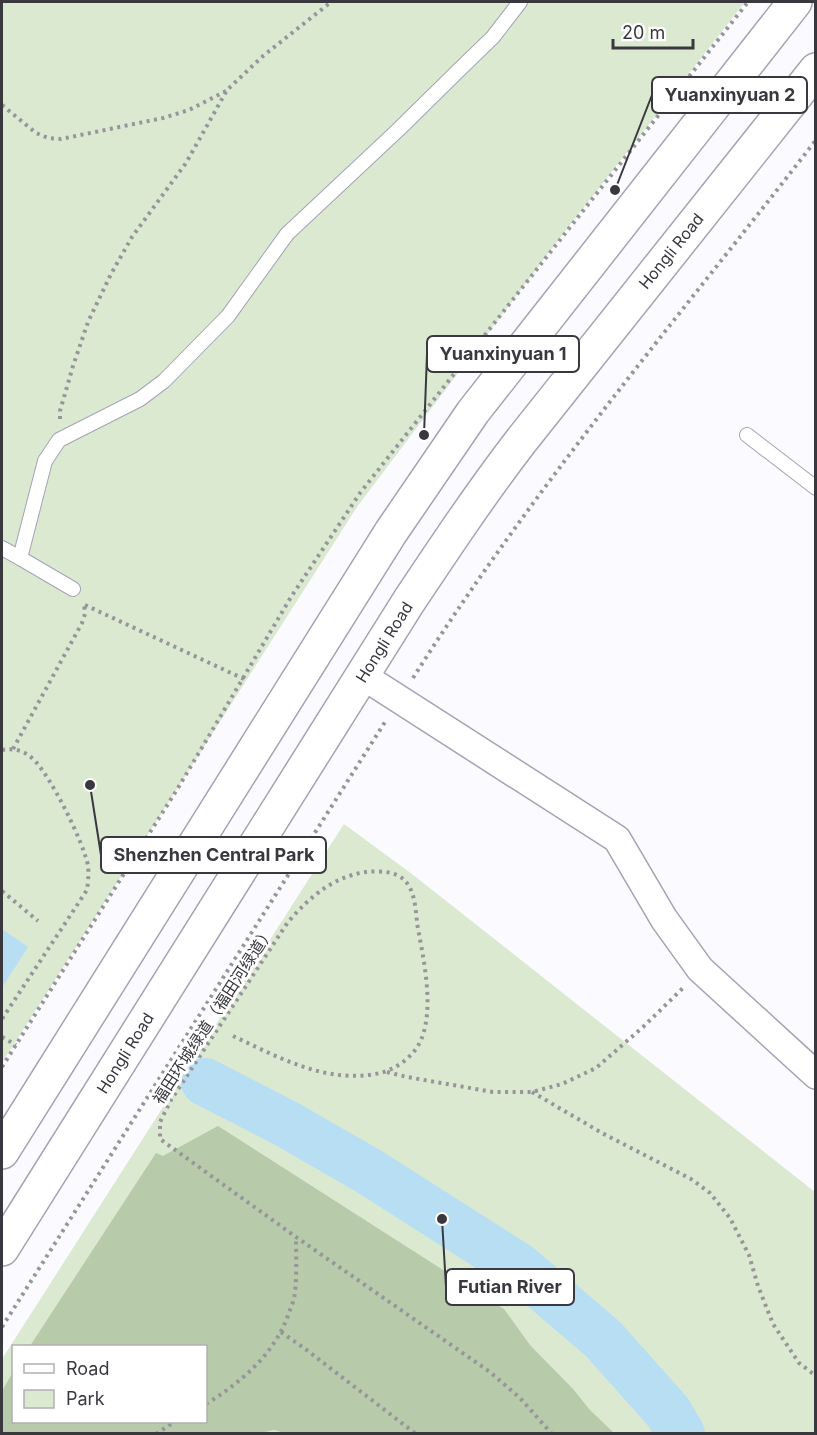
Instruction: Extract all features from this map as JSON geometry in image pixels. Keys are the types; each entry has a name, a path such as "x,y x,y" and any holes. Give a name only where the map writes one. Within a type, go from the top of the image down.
{"main road":[{"path":"2,1152 391,532 443,454 791,3"},
{"name":"Hongli Road","path":"2,1249 409,601 492,479 816,70"}],"street":[{"path":"363,676 617,839 664,919 700,969 816,1075"}],"lane":[{"path":"20,558 45,461 59,440 140,399 164,381 228,316 287,234 493,37 520,2"},
{"path":"747,435 816,488"},
{"path":"2,548 73,589"}],"path":[{"path":"2,105 36,133 48,138 61,139 163,118 189,110 227,90 263,56 331,2"},
{"path":"59,440 60,411 73,366 88,322 111,274 132,237 186,163 227,90"},
{"path":"13,749 82,623 85,605 73,589"},
{"path":"85,605 244,679"},
{"path":"2,750 13,749 24,752 32,758 50,781 79,838 88,866 87,890 2,1019"},
{"name":"福田环城绿道（福田河绿道）","path":"233,1036 295,1065 342,1075 376,1074 399,1065 407,1059 421,1040 427,997 414,899 406,881 398,875 375,871 341,878 317,892 304,904 288,922 171,1100 159,1122 160,1139 490,1372 520,1398 552,1434"},
{"path":"2,891 39,921"},
{"path":"386,1071 407,1077 493,1092 532,1092 562,1084 596,1068 644,1027 700,969"},
{"path":"2,1037 16,1045 2,1067"},
{"path":"532,1092 691,1179 710,1193 730,1218 749,1255 773,1324 799,1363 816,1376"},
{"path":"207,1403 226,1392 252,1370 266,1354 287,1319 295,1294 296,1237"},
{"path":"280,1332 416,1434"},
{"path":"156,1434 172,1423"}],"green space":[{"path":"2,2 745,2 566,230 357,507 2,1063"},
{"path":"344,824 412,874 815,1192 815,1433 2,1433 2,1359"},
{"path":"218,1126 504,1309 530,1345 614,1433 289,1434 274,1430 255,1434 2,1433 2,1391 12,1374 12,1423 207,1423 207,1345 31,1345 156,1153 163,1156"}],"water":[{"path":"2,929 28,947 3,986 2,985"}],"waterway":[{"path":"205,1082 285,1123 370,1172 519,1267 603,1339 668,1412 681,1434"}],"place":[{"name":"Yuanxinyuan 2","path":"615,190"},
{"name":"Yuanxinyuan 1","path":"424,435"},
{"name":"Shenzhen Central Park","path":"90,785"},
{"name":"Futian River","path":"442,1219"}]}
